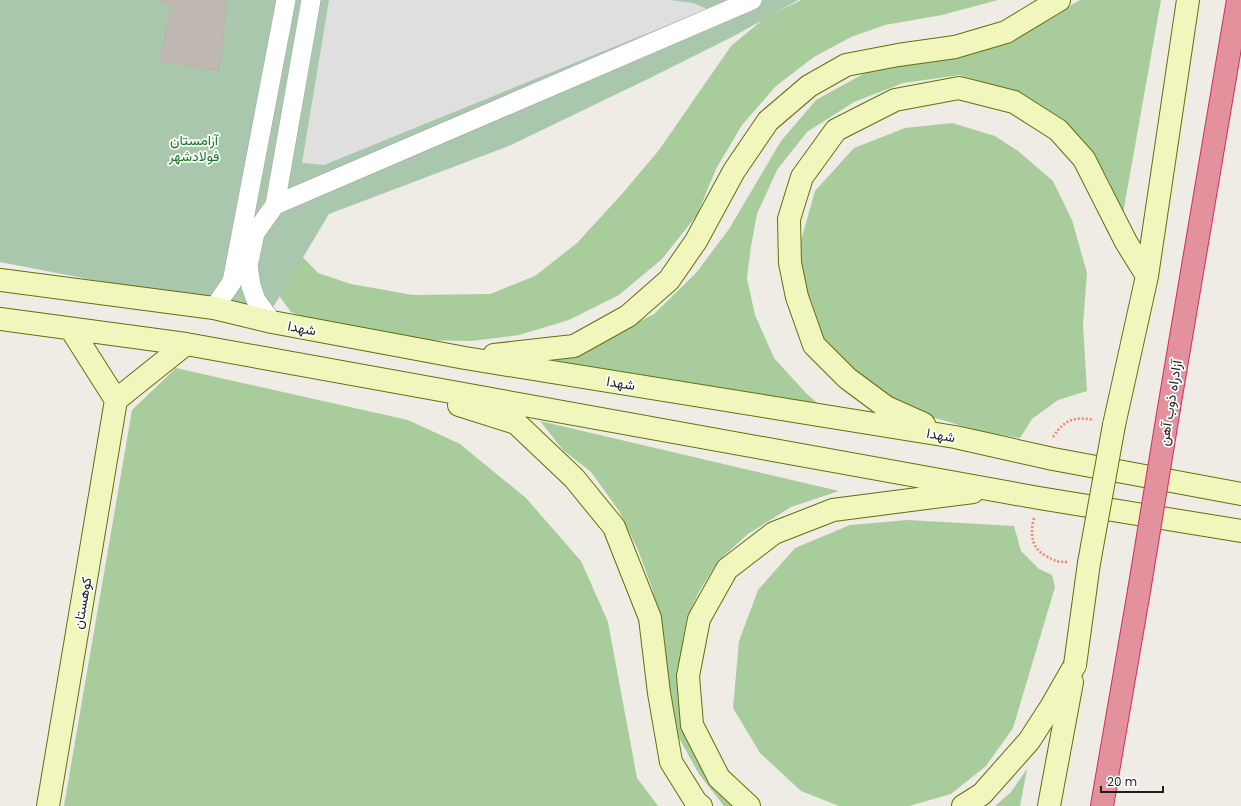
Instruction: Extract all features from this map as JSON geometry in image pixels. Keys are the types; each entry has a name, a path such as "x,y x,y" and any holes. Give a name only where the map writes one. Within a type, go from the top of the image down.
{"highway":[{"name":"آزادراه ذوب آهن","path":"1102,806 1238,0"}],"main road":[{"path":"464,358 574,346 628,316 669,280 696,241 734,171 768,121 809,86 846,65 898,55 955,47 1006,32 1059,0"},
{"path":"1049,806 1075,665 1089,562 1114,425 1147,276 1188,0"},
{"path":"955,437 886,407 847,378 814,345 797,297 790,263 789,219 802,177 836,130 895,100 959,88 1014,102 1058,130 1084,159 1126,242 1147,276"},
{"name":"شهدا","path":"0,280 214,308 272,322 464,358 955,437 1053,459 1241,494"},
{"path":"0,318 186,344 1039,498 1241,531"},
{"path":"71,329 116,400 186,344"},
{"path":"420,386 442,399 516,423 574,478 614,527 650,618 659,693 671,762 700,806"},
{"name":"کوهستان","path":"48,806 116,400"},
{"path":"749,806 719,778 692,725 688,676 699,619 727,569 774,533 833,510 994,489"},
{"path":"963,806 982,794 1030,741 1075,665"}],"street":[{"path":"214,308 232,282 286,0"},
{"path":"272,322 256,300 251,286 248,266 255,233 275,205 311,0"},
{"path":"275,205 752,0"}],"path":[{"path":"1053,459 1053,437 1060,427 1070,420 1082,418 1114,425"},
{"path":"1039,498 1032,528 1033,542 1040,553 1058,562 1089,562"}],"green space":[{"name":"آرامستان فولادشهر","path":"0,0 798,0 734,36 511,145 329,214 269,314 0,262"},
{"path":"801,0 998,0 942,15 885,25 851,37 814,57 776,86 742,125 716,169 697,215 662,259 619,295 569,320 519,335 471,341 420,340 320,324 291,312 277,293 297,251 318,273 351,284 413,295 490,294 535,276 577,243 621,195 659,150 731,46 766,17"},
{"path":"1080,0 1161,0 1122,219 1110,183 1093,153 1060,117 1018,93 960,75 903,83 854,102 807,132 777,170 757,214 751,246 747,278 755,315 774,358 806,393 840,423 527,368 569,356 654,314 696,273 729,229 781,141 816,100 865,73 917,62 1025,32"},
{"path":"952,123 995,136 1018,151 1053,181 1072,220 1087,273 1083,325 1087,391 1058,400 1032,419 1020,438 979,431 929,416 862,383 816,336 801,284 800,244 815,191 854,148 905,128"},
{"path":"176,368 408,420 460,444 526,498 581,561 608,622 637,778 658,806 64,806 132,410"},
{"path":"540,421 839,491 791,507 748,534 718,561 700,590 687,617 681,652 682,702 739,806 724,806 699,774 679,738 668,692 665,642 652,588 638,550 619,511 591,472 563,450"},
{"path":"908,520 1014,526 1021,551 1039,569 1052,575 1055,587 1013,728 986,766 951,794 909,806 839,806 801,791 760,753 733,708 739,641 758,590 795,548 850,525"},
{"path":"1027,769 1020,806 995,806 1011,792"}],"shaded area":[{"path":"329,0 670,0 693,3 707,9 324,165 302,163"}],"building":[{"path":"157,0 227,0 219,71 160,61 171,6"}]}
